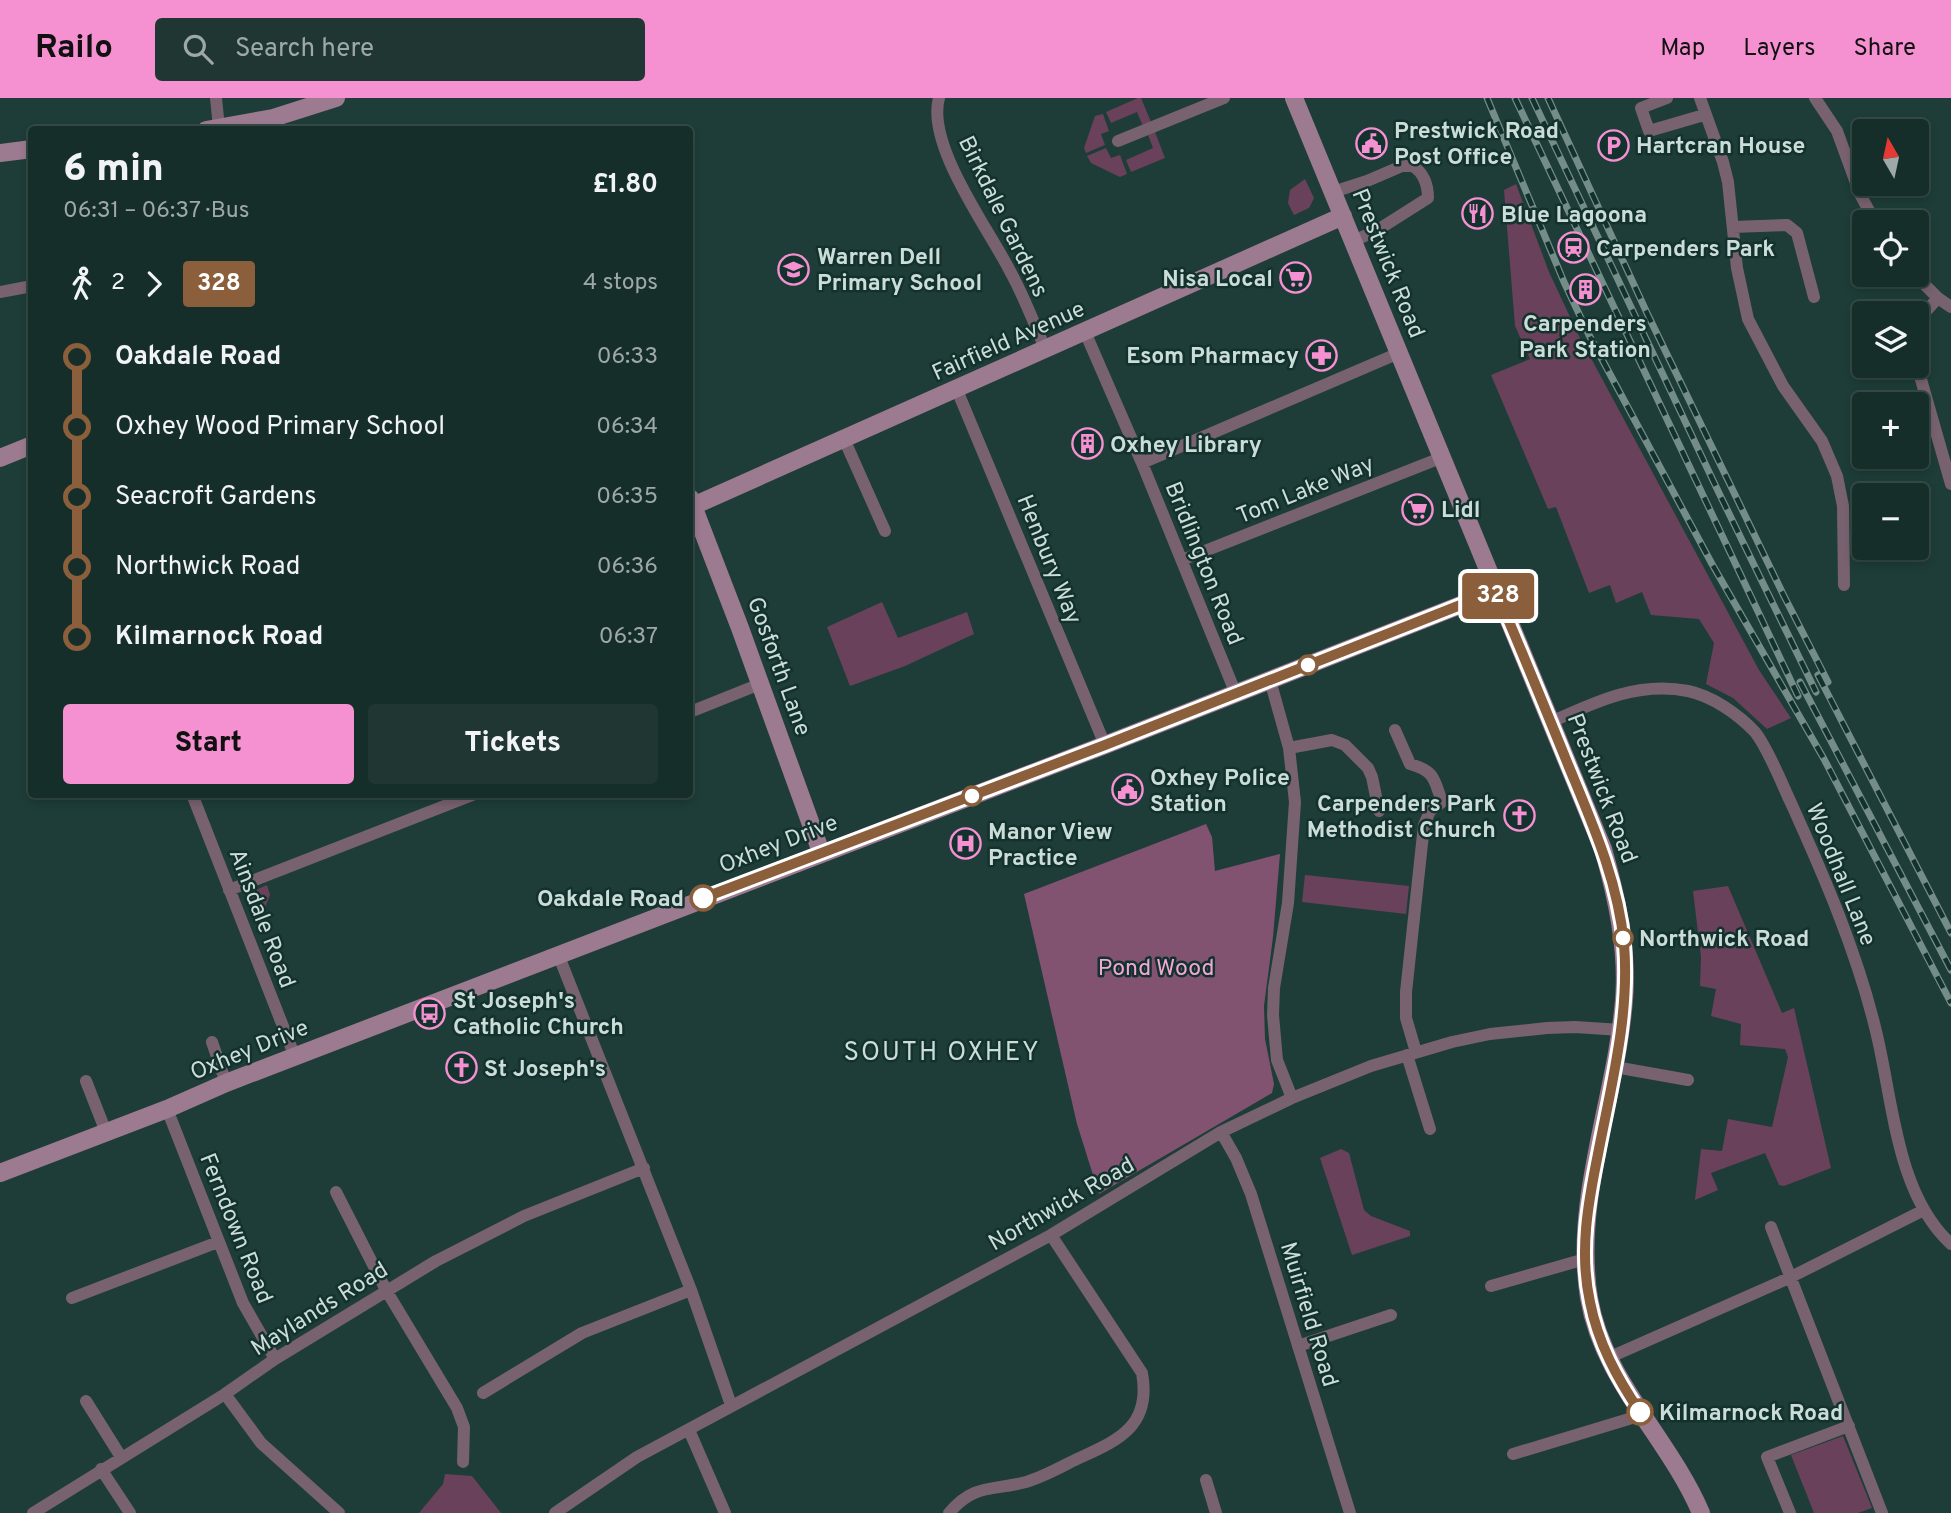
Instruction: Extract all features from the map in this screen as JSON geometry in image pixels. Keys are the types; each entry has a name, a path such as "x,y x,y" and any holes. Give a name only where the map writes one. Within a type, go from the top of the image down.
{"street":[{"path":"212,126 216,98"},
{"path":"250,126 275,124 336,98"},
{"name":"Birkdale Gardens","path":"939,98 936,109 946,156 1012,274 1046,350"},
{"path":"1118,141 1224,98"},
{"name":"Prestwick Road","path":"1294,98 1603,849 1616,898 1624,945 1625,971 1621,1030 1589,1200 1585,1259 1589,1301 1608,1357 1623,1387 1671,1457 1701,1513"},
{"path":"1667,98 1642,108 1649,131 1704,114"},
{"path":"1700,98 1723,162 1731,199 1739,279 1748,319 1776,374 1822,442 1837,476 1843,506 1844,585"},
{"path":"1815,98 1837,131 1856,184 1869,210"},
{"path":"0,153 28,150"},
{"path":"1333,192 1402,166 1412,166 1422,175 1428,189 1428,198 1422,204 1353,242"},
{"name":"Fairfield Avenue","path":"693,501 957,390 1343,216"},
{"path":"1733,227 1787,225 1797,233 1814,297"},
{"path":"0,292 28,287"},
{"path":"1927,287 1951,307"},
{"path":"1929,308 1938,298"},
{"name":"Bridlington Road","path":"1085,332 1142,463 1236,694"},
{"path":"1142,463 1399,353"},
{"path":"1921,378 1951,484"},
{"name":"Henbury Way","path":"957,390 1105,745"},
{"path":"844,439 884,531"},
{"path":"0,458 28,447"},
{"name":"Tom Lake Way","path":"1182,560 1443,457"},
{"name":"Gosforth Lane","path":"693,507 821,852"},
{"name":"Oxhey Drive","path":"0,1173 1496,591"},
{"path":"1270,680 1289,748 1294,779 1295,822 1288,903 1274,988 1273,1015 1277,1060 1292,1098"},
{"path":"693,711 760,684"},
{"name":"Woodhall Lane","path":"1550,722 1625,691 1652,687 1689,691 1713,701 1737,715 1757,734 1812,850 1852,950 1875,1027 1903,1156 1922,1211 1951,1244"},
{"path":"1395,730 1410,764 1423,768 1433,776 1442,802 1430,811 1424,825 1406,992 1411,1054 1430,1129"},
{"path":"1289,748 1332,740 1345,745 1368,768 1379,811"},
{"name":"Ainsdale Road","path":"194,798 295,1057"},
{"path":"229,890 465,798"},
{"path":"558,954 691,1290 731,1405"},
{"name":"Northwick Road","path":"555,1513 626,1464 731,1405 1051,1235 1221,1132 1292,1098 1371,1066 1452,1042 1523,1030 1575,1027 1621,1030"},
{"path":"212,1042 226,1083"},
{"path":"1615,1067 1688,1080"},
{"path":"86,1081 106,1132"},
{"name":"Ferndown Road","path":"167,1109 243,1303 275,1359"},
{"name":"Muirfield Road","path":"1221,1132 1247,1184 1350,1513"},
{"name":"Maylands Road","path":"33,1513 386,1290 467,1244 524,1216 644,1168"},
{"path":"337,1192 386,1290 457,1408 464,1427 463,1462"},
{"path":"1608,1357 1789,1278 1922,1211"},
{"path":"1771,1227 1849,1426 1877,1512"},
{"path":"949,1513 963,1499 979,1490 1037,1478 1113,1442 1125,1434 1140,1415 1144,1395 1142,1373 1051,1235"},
{"path":"72,1298 218,1242"},
{"path":"1490,1286 1585,1259"},
{"path":"483,1393 582,1333 691,1290"},
{"path":"1298,1346 1391,1315"},
{"path":"225,1394 261,1443 336,1512"},
{"path":"86,1401 121,1457"},
{"path":"1513,1454 1642,1415"},
{"path":"1790,1513 1767,1457 1849,1426"},
{"path":"689,1430 725,1513"},
{"path":"101,1469 130,1513"},
{"path":"1206,1480 1216,1513"}],"shaded area":[{"path":"1141,98 1151,122 1143,126 1137,112 1111,123 1106,112"},
{"path":"1103,114 1109,131 1101,134 1105,145 1086,153 1084,148 1095,116"},
{"path":"1155,132 1165,158 1131,172 1126,160 1153,148 1148,135"},
{"path":"1106,148 1111,158 1120,155 1127,174 1120,177 1091,163 1087,156"},
{"path":"1305,179 1314,198 1309,208 1294,215 1288,203 1290,190"},
{"path":"1516,184 1549,272 1579,336 1759,670 1791,718 1767,729 1733,698 1706,684 1714,643 1699,619 1651,615 1642,592 1616,603 1610,585 1589,593 1556,507 1548,509 1491,375 1530,359 1515,326 1504,190"},
{"path":"882,602 898,638 967,612 974,634 905,666 850,686 827,627"},
{"path":"1305,875 1409,886 1406,914 1302,902"},
{"path":"267,885 270,895 262,915 254,918 248,903 249,893"},
{"path":"1728,886 1782,1013 1794,1008 1831,1168 1784,1186 1779,1185 1765,1153 1711,1173 1718,1190 1695,1200 1701,1149 1722,1151 1728,1119 1772,1127 1788,1057 1785,1049 1740,1045 1741,1024 1711,1016 1716,989 1700,986 1701,957 1693,891"},
{"path":"1341,1149 1349,1153 1364,1210 1371,1216 1410,1231 1410,1236 1352,1255 1320,1158"},
{"path":"1843,1436 1872,1508 1858,1513 1814,1513 1791,1455"},
{"path":"445,1474 472,1476 501,1513 419,1513 443,1484"}],"green space":[{"name":"Pond Wood","path":"1206,824 1212,837 1215,871 1280,854 1264,1006 1265,1039 1274,1084 1272,1093 1099,1194 1077,1124 1024,894"}],"railway":[{"path":"1487,98 1589,335 1712,564 1824,759 1951,1003"},
{"path":"1515,98 1798,696"},
{"path":"1532,98 1816,692"},
{"path":"1548,98 1647,313 1828,682"},
{"path":"1818,675 1951,933"},
{"path":"1800,682 1951,970"}],"bus line":[{"name":"328","path":"703,898 1105,745 1496,591 1603,849 1616,898 1624,945 1624,997 1615,1067 1589,1200 1585,1259 1589,1301 1602,1344 1623,1387 1640,1412"}],"place":[{"name":"Prestwick Road Post Office","path":"1371,143"},
{"name":"Hartcran House","path":"1613,145"},
{"name":"Blue Lagoona","path":"1478,214"},
{"name":"Carpenders Park","path":"1573,248"},
{"name":"Warren Dell Primary School","path":"794,269"},
{"name":"Nisa Local","path":"1296,278"},
{"name":"Carpenders Park Station","path":"1585,289"},
{"name":"Esom Pharmacy","path":"1322,355"},
{"name":"Oxhey Library","path":"1087,444"},
{"name":"Lidl","path":"1418,509"},
{"name":"Oxhey Police Station","path":"1127,790"},
{"name":"Carpenders Park Methodist Church","path":"1519,816"},
{"name":"Manor View Practice","path":"965,844"},
{"name":"Oakdale Road","path":"703,898"},
{"name":"Northwick Road","path":"1623,938"},
{"name":"St Joseph's Catholic Church","path":"430,1013"},
{"name":"St Joseph's","path":"461,1068"},
{"name":"Kilmarnock Road","path":"1640,1412"}],"district":[{"name":"SOUTH OXHEY","path":"942,1051"}]}
